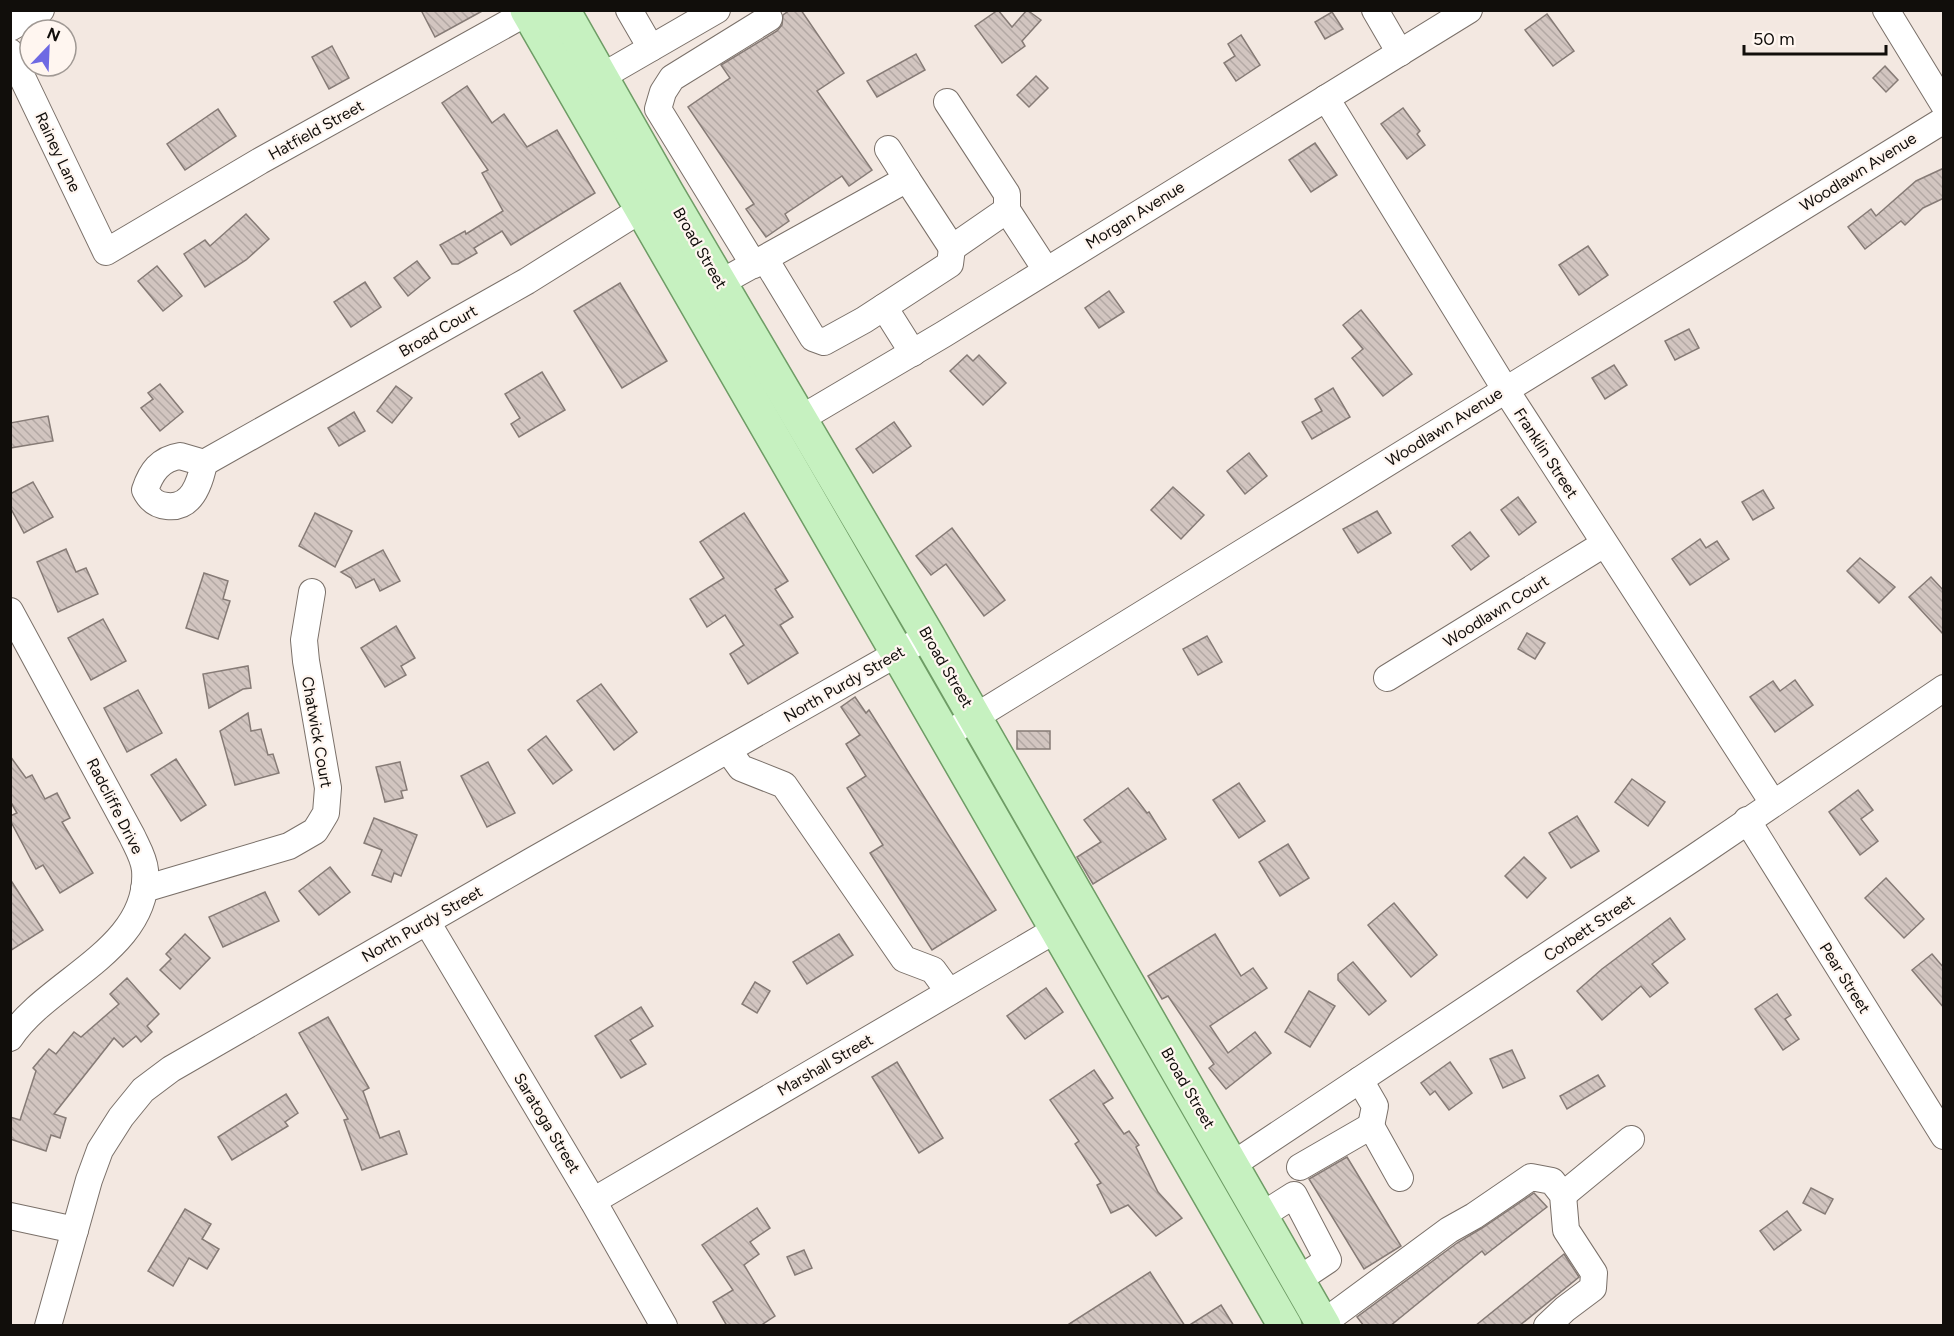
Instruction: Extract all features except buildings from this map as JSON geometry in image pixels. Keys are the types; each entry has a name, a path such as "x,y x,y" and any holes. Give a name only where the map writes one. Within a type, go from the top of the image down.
{"main road":[{"name":"Broad Street","path":"528,11 720,283 975,717 1324,1324"},
{"name":"Broad Street","path":"565,11 628,124 654,190 898,653 1285,1326"}],"street":[{"path":"10,28 41,10"},
{"path":"629,10 651,48"},
{"path":"601,77 717,10"},
{"path":"1375,10 1400,53"},
{"name":"Morgan Avenue","path":"800,419 913,353 1469,10"},
{"path":"1886,10 1944,105"},
{"name":"Hatfield Street","path":"106,252 260,161 528,11"},
{"path":"628,124 658,109 663,92 672,78 769,18"},
{"name":"Rainey Lane","path":"10,52 106,252"},
{"name":"Franklin Street","path":"1326,98 1505,389 1773,803"},
{"path":"947,102 1007,194 1007,210 1046,270"},
{"path":"658,109 759,262 813,338 824,342 884,307 950,264 952,248 888,149"},
{"name":"Woodlawn Avenue","path":"946,735 1944,120"},
{"name":"Broad Court","path":"204,463 527,281 654,190 683,149"},
{"path":"720,283 907,179"},
{"path":"952,248 1007,210"},
{"path":"884,307 913,353"},
{"name":"Woodlawn Court","path":"1387,678 1604,544"},
{"name":"Chatwick Court","path":"144,889 289,846 315,831 320,824 326,813 328,788 304,640 312,592"},
{"name":"Radcliffe Drive","path":"10,610 132,836 145,870 144,889 138,908 130,924 118,939 12,1031"},
{"name":"North Purdy Street","path":"48,1326 89,1180 100,1150 121,1117 143,1090 171,1069 928,636"},
{"name":"Corbett Street","path":"1232,1165 1944,688"},
{"path":"728,750 741,768 784,785 904,959 933,970 949,992"},
{"name":"Pear Street","path":"1747,820 1944,1136"},
{"name":"Saratoga Street","path":"427,922 593,1201 664,1326"},
{"name":"Marshall Street","path":"593,1201 1057,929"},
{"path":"1360,1080 1375,1106 1371,1126 1400,1178"},
{"path":"1300,1167 1371,1126"},
{"path":"1278,1135 1300,1167 1294,1195 1328,1260 1298,1280"},
{"path":"1563,1195 1631,1139"},
{"path":"1324,1324 1449,1230 1474,1216 1531,1177 1552,1181 1563,1195 1566,1230 1594,1273 1593,1288 1546,1326"},
{"path":"1261,1216 1294,1195"},
{"path":"10,1216 75,1230"}]}
